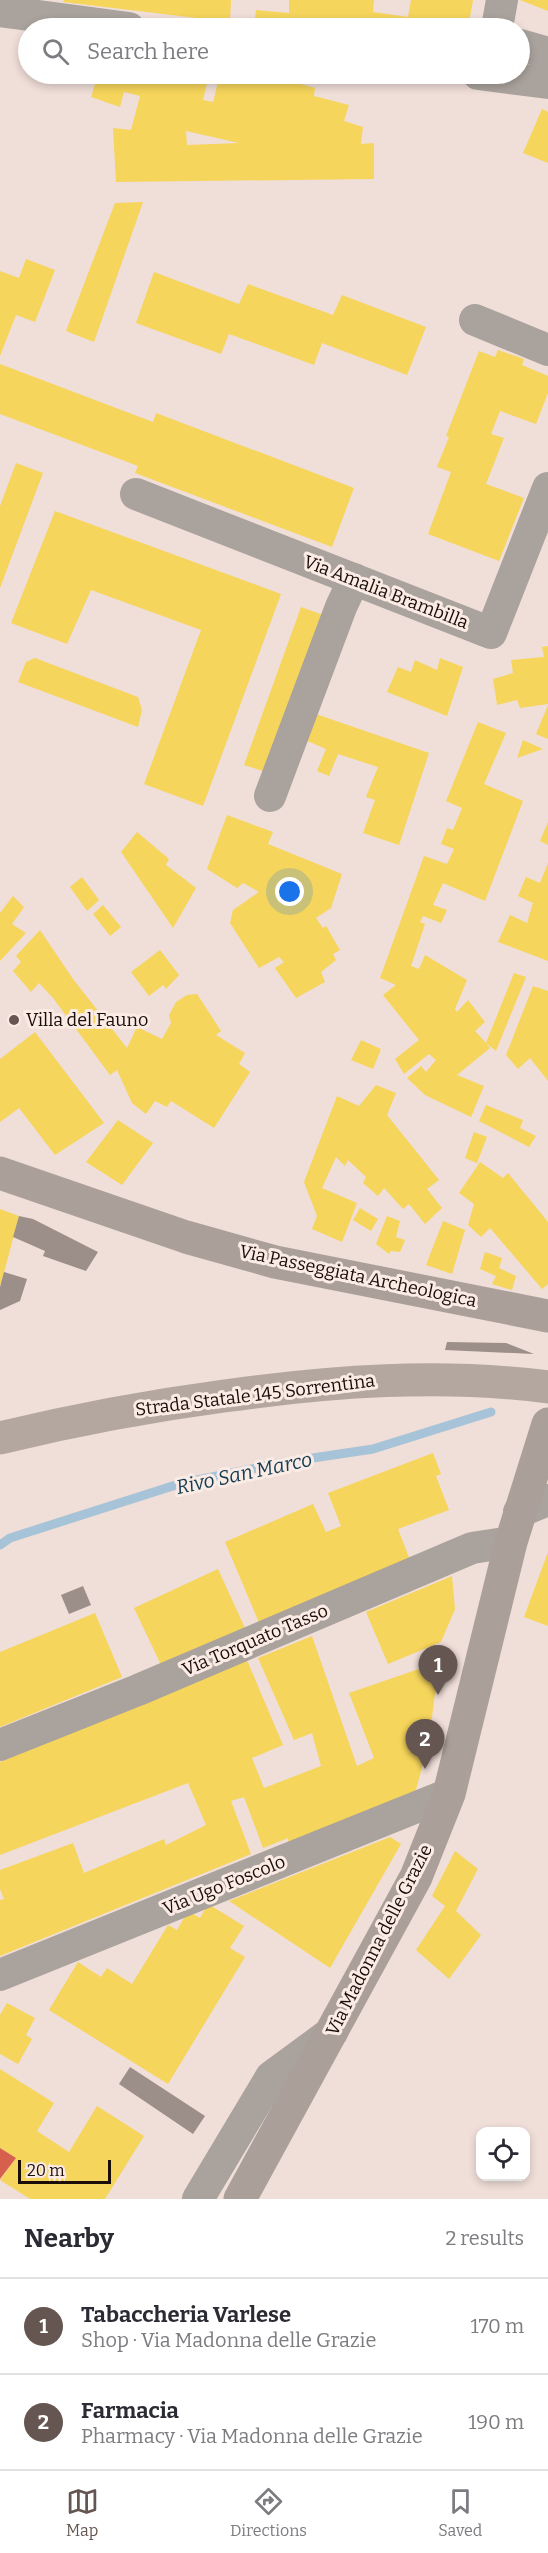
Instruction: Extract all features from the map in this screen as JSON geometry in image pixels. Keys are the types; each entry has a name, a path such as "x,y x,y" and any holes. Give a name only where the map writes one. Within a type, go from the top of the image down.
{"highway":[{"name":"Strada Statale 145 Sorrentina","path":"0,1438 145,1407 270,1390 383,1380 508,1382 548,1387"}],"main road":[{"name":"Via Passeggiata Archeologica","path":"0,1173 186,1237 276,1262 548,1316"},
{"name":"Via Madonna delle Grazie","path":"240,2199 416,1877 449,1794 526,1518 548,1424"}],"street":[{"path":"499,18 502,0"},
{"path":"0,11 53,18"},
{"path":"530,48 548,53"},
{"path":"530,81 548,83"},
{"path":"475,320 548,350"},
{"name":"Via Amalia Brambilla","path":"136,494 492,633 548,488"},
{"path":"270,796 341,607 354,579"},
{"name":"Via Torquato Tasso","path":"0,1744 138,1690 472,1548 526,1518"},
{"name":"Via Ugo Foscolo","path":"0,1975 449,1794"},
{"path":"198,2199 271,2078 333,2031"}],"building: Homes":[{"path":"64,0 231,0 230,18 197,18 63,2"},
{"path":"289,0 374,0 373,12 408,17 411,0 473,0 470,18 255,18 256,10 289,13"},
{"path":"520,0 548,0 548,11"},
{"path":"95,84 207,84 203,100 213,102 218,84 300,84 315,88 314,96 349,105 344,121 363,127 361,144 374,143 374,179 116,182 113,128 131,130 140,96 124,92 120,107 91,97","holes":["186,131 239,143 187,145"]},
{"path":"542,109 548,112 548,163 523,153"},
{"path":"143,202 94,342 66,331 115,203"},
{"path":"26,259 55,270 35,322 16,315 0,356 0,271 19,278"},
{"path":"154,272 239,304 248,284 333,315 342,295 426,327 407,375 322,343 314,365 229,334 221,354 136,323"},
{"path":"498,350 524,359 522,365 548,376 548,393 536,424 500,411 491,434 504,438 486,484 524,498 499,561 428,534 451,472 437,467 449,437 446,436 479,351 495,357"},
{"path":"0,364 153,422 156,413 354,488 332,547 135,473 138,466 0,414"},
{"path":"16,463 43,473 0,588 0,506"},
{"path":"55,511 281,594 203,806 144,784 201,630 91,590 67,644 11,623"},
{"path":"301,607 323,615 266,772 244,765"},
{"path":"548,646 548,704 520,708 517,700 497,705 493,679 513,673 511,660 544,657 542,647"},
{"path":"35,658 138,697 142,710 138,727 18,682 26,662"},
{"path":"440,658 463,667 447,716 387,692 398,667 411,672 415,660 437,670"},
{"path":"548,705 548,739 536,734"},
{"path":"313,713 429,753 399,845 363,833 375,800 366,797 378,767 338,754 329,776 317,771 326,749 303,739"},
{"path":"478,722 506,733 484,784 523,801 485,901 443,883 433,905 447,910 441,923 423,916 420,922 425,924 411,966 419,969 425,955 467,980 455,1009 457,1012 468,1000 485,1022 475,1031 490,1048 457,1075 484,1086 471,1117 425,1095 407,1078 421,1066 426,1072 436,1060 429,1054 404,1074 395,1059 419,1040 383,995 396,985 380,978 424,856 447,864 454,849 441,844 447,828 453,830 462,808 446,801"},
{"path":"523,740 543,749 517,758"},
{"path":"227,815 273,832 268,844 342,874 331,908 316,918 323,928 326,926 340,950 333,954 336,960 321,972 325,982 296,998 275,968 284,962 279,957 259,968 230,923 233,910 259,892 243,883 237,888 207,869"},
{"path":"548,822 548,845 540,841"},
{"path":"137,832 169,859 166,865 196,888 173,928 121,852"},
{"path":"548,863 548,961 498,942 510,915 527,923 533,903 518,896 526,877 540,883"},
{"path":"82,877 99,900 87,911 70,887"},
{"path":"13,896 24,907 12,924 26,933 0,961 0,913"},
{"path":"103,905 121,927 110,936 93,914"},
{"path":"40,930 73,979 127,1048 137,1027 162,1039 171,1023 169,1015 176,1002 187,995 197,994 221,1031 216,1035 245,1053 239,1064 250,1072 214,1128 171,1101 167,1107 155,1101 146,1114 132,1103 117,1070 110,1075 53,998 39,983 31,992 13,971 21,962 16,956"},
{"path":"160,950 179,975 166,989 163,985 149,996 131,972"},
{"path":"514,973 526,977 496,1051 486,1043"},
{"path":"533,986 548,991 548,1081 530,1058 518,1069 506,1055"},
{"path":"35,1032 104,1123 55,1155 19,1108 0,1122 0,1059"},
{"path":"361,1040 381,1049 373,1069 351,1060"},
{"path":"376,1085 396,1093 387,1115 439,1180 427,1189 442,1208 425,1224 409,1204 403,1209 384,1188 378,1196 363,1183 366,1177 348,1160 345,1166 336,1157 322,1188 357,1203 342,1242 312,1229 317,1216 304,1182 337,1096 359,1106"},
{"path":"486,1105 523,1120 520,1128 536,1136 529,1147 479,1121"},
{"path":"118,1120 153,1143 122,1185 86,1162"},
{"path":"474,1132 487,1137 477,1163 465,1158"},
{"path":"480,1162 503,1178 508,1173 548,1222 548,1284 542,1289 490,1228 481,1237 468,1225 474,1204 459,1193"},
{"path":"360,1208 378,1219 371,1231 353,1220"},
{"path":"0,1209 19,1216 1,1284 0,1284"},
{"path":"387,1216 400,1221 396,1237 405,1240 400,1252 391,1251 389,1254 376,1244"},
{"path":"443,1221 465,1230 452,1274 426,1265"},
{"path":"485,1252 502,1258 499,1268 516,1276 512,1290 492,1284 496,1276 480,1269"},
{"path":"433,1453 441,1474 436,1476 449,1510 398,1529 410,1560 260,1625 225,1542 313,1504 326,1532 341,1526 328,1493"},
{"path":"548,1552 548,1626 524,1617"},
{"path":"218,1569 245,1628 162,1667 134,1608"},
{"path":"452,1576 455,1609 441,1642 388,1664 366,1612"},
{"path":"95,1613 122,1677 0,1727 0,1652"},
{"path":"312,1636 357,1766 374,1758 349,1693 439,1662 431,1725 422,1727 421,1739 431,1734 414,1797 289,1849 288,1838 263,1848 244,1797 231,1801 251,1854 0,1956 0,1900 4,1899 0,1889 0,1870 73,1843 84,1873 164,1839 166,1845 206,1825 188,1783 0,1855 0,1762 246,1658 283,1745 252,1758 264,1788 321,1766 312,1733 294,1740 258,1658"},
{"path":"390,1837 401,1844 330,1968 229,1901"},
{"path":"455,1851 478,1869 456,1911 481,1935 449,1979 416,1950 445,1906 432,1896"},
{"path":"208,1904 244,1926 230,1948 245,1957 168,2084 49,2010 78,1962 101,1977 107,1968 132,1984 168,1925 177,1930 188,1911 200,1918"},
{"path":"7,2003 35,2018 26,2035 32,2039 18,2064 0,2054 0,2015"},
{"path":"0,2069 54,2103 37,2131 69,2152 97,2106 144,2136 105,2199 30,2199 0,2180 16,2158 0,2148"}],"building: Shops":[{"path":"0,2148 16,2158 0,2179"}],"building: Other":[{"path":"19,1216 33,1219 98,1252 86,1271 43,1256 45,1251 13,1237"},
{"path":"4,1272 27,1279 20,1301 0,1310 0,1287"},
{"path":"447,1342 506,1343 534,1354 445,1350"},
{"path":"83,1586 91,1605 69,1614 61,1595"},
{"path":"130,2067 205,2116 193,2134 119,2084"}],"waterway":[{"name":"Rivo San Marco","path":"0,1545 10,1538 182,1483 286,1462 373,1449 491,1412"}],"place":[{"name":"Villa del Fauno","path":"14,1020"},
{"name":"Tabaccheria Varlese","path":"438,1695"},
{"name":"Farmacia","path":"425,1769"}]}
